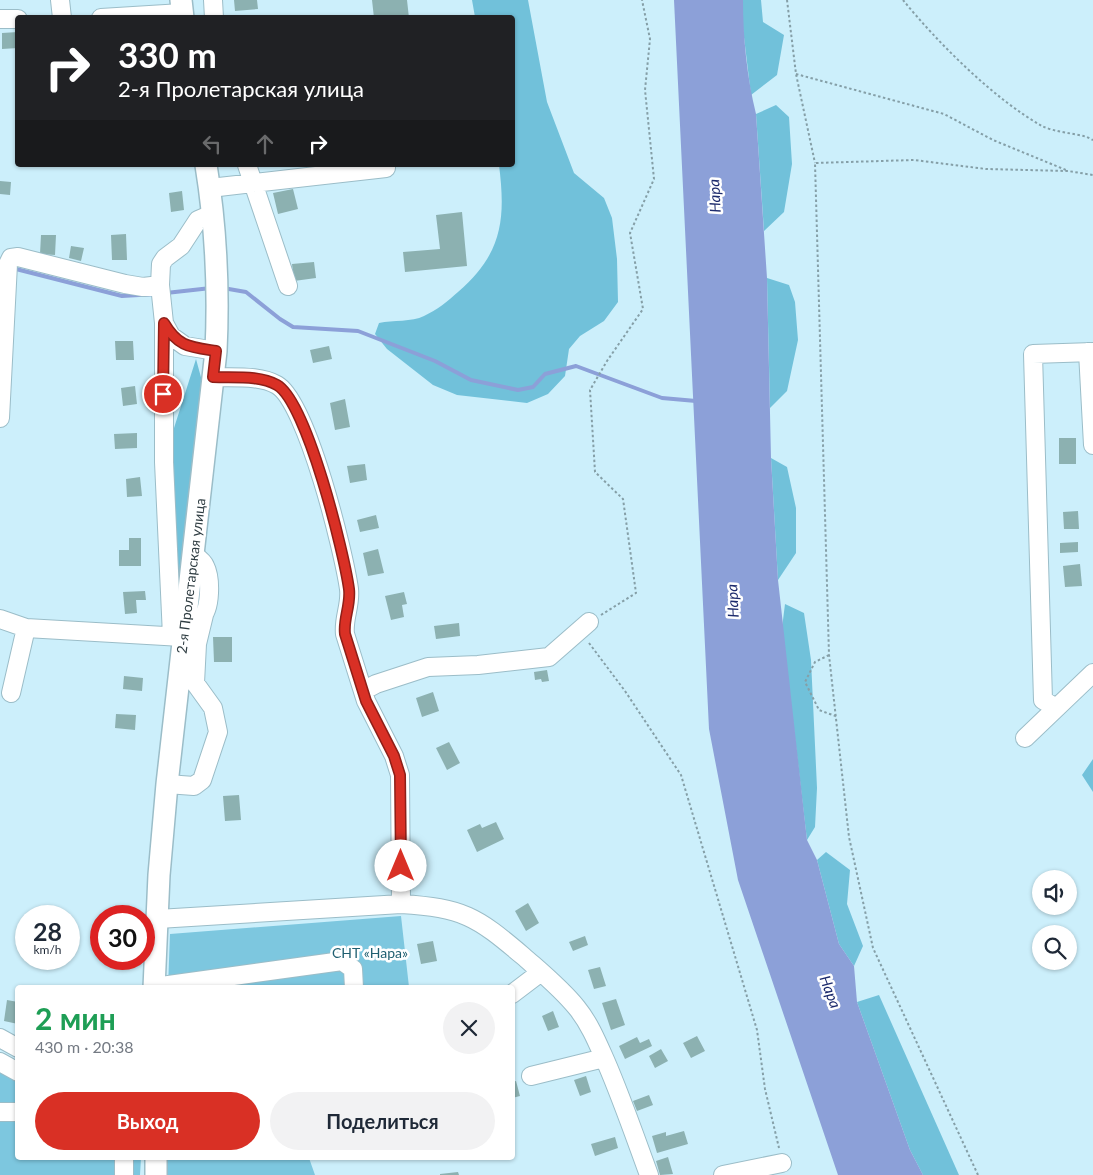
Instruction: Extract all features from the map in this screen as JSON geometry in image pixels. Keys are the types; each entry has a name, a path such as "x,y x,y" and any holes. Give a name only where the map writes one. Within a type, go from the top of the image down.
{"main road":[{"name":"2-я Пролетарская улица","path":"154,985 159,875 167,784 187,678 187,628 216,351 218,302 210,188 206,167"},
{"path":"156,1160 156,1175"}],"street":[{"path":"60,0 62,15"},
{"path":"213,0 214,15"},
{"path":"131,15 182,10"},
{"path":"0,19 15,19"},
{"path":"210,188 250,173 386,168"},
{"path":"250,173 288,286"},
{"path":"167,784 194,786 202,780 218,732 213,708 187,678 197,644 187,628 164,462 164,323 160,285 161,264 165,258 181,246 198,220 212,214"},
{"path":"0,418 8,264 11,258 18,257 125,284 143,287 160,285"},
{"path":"164,323 171,336 186,346 216,351"},
{"path":"1056,708 1043,700 1033,354 1090,352 1093,445"},
{"path":"213,377 265,380 279,386 292,402 308,438 337,531 349,590 349,607 344,624 345,634 363,691 400,775 401,904"},
{"path":"0,620 26,628 187,628"},
{"path":"363,691 376,684 428,667 478,665 549,657 590,622"},
{"path":"11,694 26,628"},
{"path":"1025,738 1093,673"},
{"path":"158,919 401,904 434,906 473,917 496,933 541,972 578,1008 604,1058 625,1106 648,1175"},
{"path":"168,985 342,961 353,969 354,985"},
{"path":"515,992 541,972"},
{"path":"0,1038 15,1046"},
{"path":"531,1076 604,1058"},
{"path":"0,1062 15,1070"},
{"path":"0,1112 15,1112"},
{"path":"124,1160 124,1175"},
{"path":"723,1175 782,1163"}],"path":[{"path":"642,0 650,39 646,90 654,179 630,232 643,309 607,361 590,390 595,472 623,499 636,593 590,622 589,644 625,692 681,775 757,1030 765,1089 782,1163"},
{"path":"787,0 796,74 815,163 829,655 838,717 849,837 873,948 978,1175"},
{"path":"903,0 925,27 989,88 1043,127 1093,140"},
{"path":"796,74 944,114 993,140 1068,171"},
{"path":"815,163 914,160 986,168 1068,171 1093,175"},
{"path":"829,655 815,662 805,682 820,710 838,717"}],"green space":[{"name":"СНТ «Нара»","path":"401,916 409,985 168,985 170,934"},
{"path":"0,1052 15,1062 15,1160 141,1160 140,1175 0,1175"},
{"path":"167,1160 310,1160 315,1175 167,1175"}],"shaded area":[{"path":"472,0 528,0 547,102 574,173 604,198 612,218 617,259 618,302 604,321 580,336 569,349 565,376 548,394 527,403 457,395 433,385 387,349 375,334 379,323 419,318 446,302 473,278 484,264 498,235 502,203 499,167 515,167 515,15 475,15"},
{"path":"743,0 761,0 763,22 784,35 777,75 751,95 743,29"},
{"path":"776,105 789,117 792,164 784,212 764,231 756,114"},
{"path":"767,278 789,285 795,302 798,340 787,391 770,408"},
{"path":"196,359 202,381 176,624 167,450"},
{"path":"771,458 787,467 796,508 796,553 778,580"},
{"path":"785,604 804,613 811,660 817,788 815,827 807,840 782,628"},
{"path":"1093,759 1093,792 1082,775"},
{"path":"826,852 850,870 847,904 863,946 854,966 839,944 817,860"},
{"path":"879,995 959,1175 923,1175 910,1150 857,1002"}],"water":[{"name":"Нара","path":"674,0 743,0 746,57 756,114 767,278 771,458 778,580 807,840 817,860 839,944 854,966 857,1002 910,1150 923,1175 838,1175 738,880 709,729"}],"building":[{"path":"234,0 257,0 258,9 235,11"},
{"path":"372,0 407,0 409,15 374,15"},
{"path":"15,32 15,48 2,49 2,33"},
{"path":"0,181 11,182 10,195 0,194"},
{"path":"293,189 298,209 278,214 273,193"},
{"path":"182,191 184,210 171,212 169,193"},
{"path":"462,212 467,266 405,272 403,252 440,249 436,215"},
{"path":"126,234 127,260 112,260 111,235"},
{"path":"41,235 56,235 55,255 40,254"},
{"path":"71,246 84,248 81,261 69,258"},
{"path":"314,262 316,278 294,281 292,264"},
{"path":"115,341 133,341 134,360 116,360"},
{"path":"329,346 332,359 313,363 310,350"},
{"path":"135,386 137,404 123,406 121,388"},
{"path":"345,399 350,427 335,430 330,403"},
{"path":"137,433 137,448 115,449 114,434"},
{"path":"1059,438 1076,438 1076,464 1059,464"},
{"path":"365,464 367,480 350,483 347,466"},
{"path":"140,477 142,496 127,497 126,479"},
{"path":"1078,511 1079,529 1064,529 1063,512"},
{"path":"376,515 379,528 360,532 357,520"},
{"path":"129,538 141,538 141,566 119,566 119,550 129,550"},
{"path":"1078,542 1078,552 1060,553 1060,543"},
{"path":"378,549 384,573 368,576 363,553"},
{"path":"1080,564 1082,586 1065,587 1063,566"},
{"path":"145,591 146,600 136,600 137,613 125,614 123,592"},
{"path":"404,592 407,604 402,605 404,617 391,620 385,596"},
{"path":"459,623 460,636 436,639 434,626"},
{"path":"213,637 232,637 232,662 214,662"},
{"path":"547,670 549,681 535,680 534,672"},
{"path":"124,676 143,678 142,691 123,689"},
{"path":"433,692 439,711 422,717 416,698"},
{"path":"116,714 136,715 135,730 115,728"},
{"path":"449,742 460,763 447,770 436,748"},
{"path":"239,795 241,820 225,821 223,796"},
{"path":"496,822 504,839 477,852 467,830 480,824 482,828"},
{"path":"528,903 539,923 526,931 515,911"},
{"path":"585,936 588,945 573,951 569,942"},
{"path":"433,941 437,961 421,964 417,944"},
{"path":"600,967 606,986 594,989 588,970"},
{"path":"616,999 625,1025 611,1030 602,1003"},
{"path":"7,1000 15,1001 15,1023 4,1021"},
{"path":"553,1011 559,1027 548,1031 542,1016"},
{"path":"697,1036 705,1051 691,1058 683,1043"},
{"path":"637,1037 640,1043 649,1039 652,1046 625,1059 619,1046"},
{"path":"661,1049 668,1061 655,1068 649,1056"},
{"path":"586,1076 591,1092 580,1096 574,1080"},
{"path":"515,1081 520,1096 515,1097"},
{"path":"649,1095 653,1105 637,1111 633,1101"},
{"path":"684,1131 688,1144 657,1153 652,1136 666,1132 666,1136"},
{"path":"615,1137 618,1148 595,1156 591,1144"},
{"path":"668,1157 673,1174 660,1175 656,1161"},
{"path":"458,1172 459,1175 440,1175 440,1174"}],"waterway":[{"path":"12,268 122,296 156,294"},
{"path":"166,293 211,288"},
{"path":"223,288 246,292 293,327 358,331 435,361 471,380 518,390 533,387 545,374 576,366 662,398 696,401"}],"route":[{"path":"163,394 164,323 171,336 186,346 216,351 213,377 265,380 279,386 292,402 308,438 337,531 349,590 349,607 344,624 345,634 366,701 394,756 400,775 402,799 401,866"}]}
